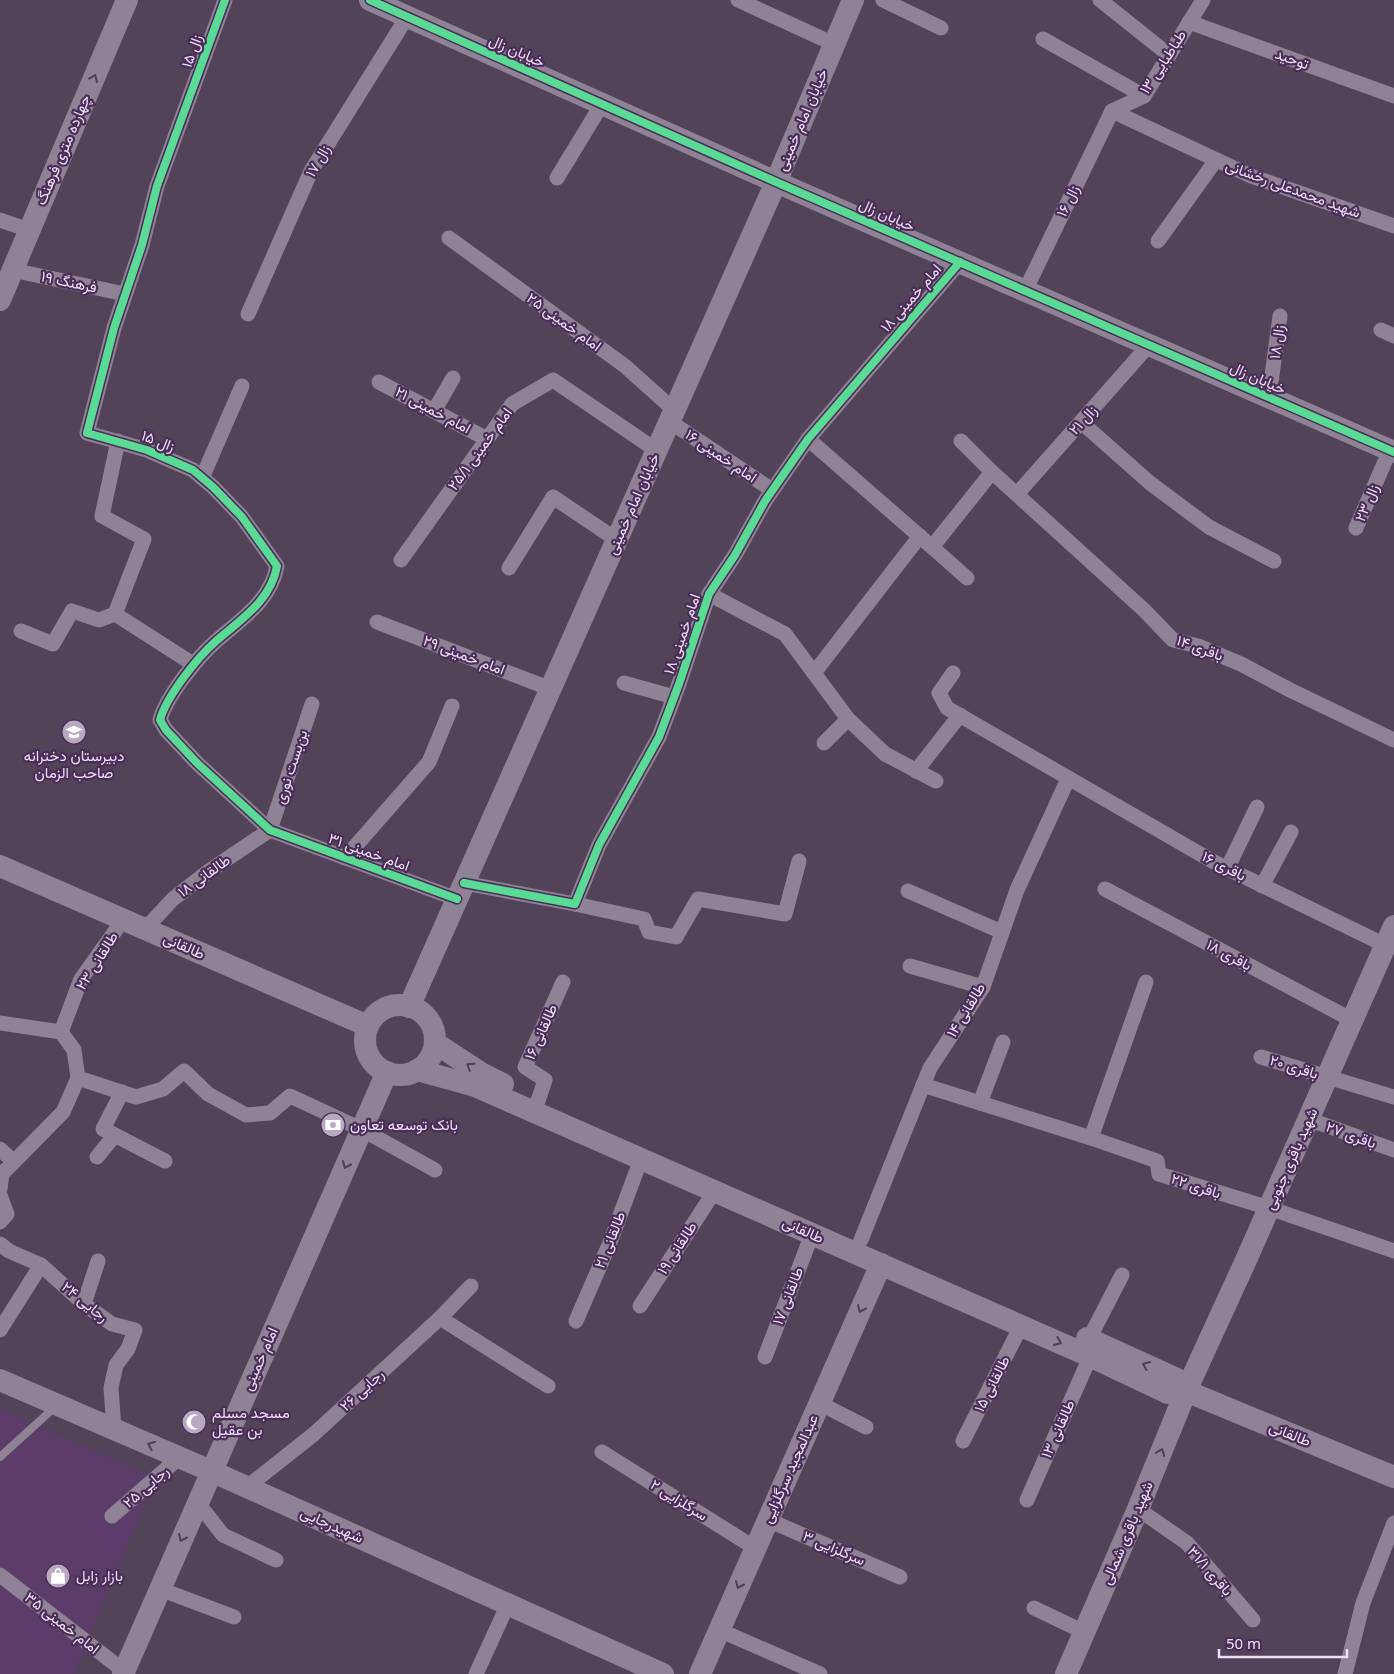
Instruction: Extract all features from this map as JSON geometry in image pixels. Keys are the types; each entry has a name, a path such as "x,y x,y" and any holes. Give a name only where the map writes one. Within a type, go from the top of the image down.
{"main road":[{"name":"چهارده متری فرهنگ","path":"0,300 126,0"},
{"name":"خیابان امام خمینی","path":"409,1007 776,182 853,0"},
{"name":"خیابان زال","path":"390,6 776,182 1392,451"},
{"name":"طالقانی","path":"0,866 368,1026"},
{"name":"شهید باقری جنوبی","path":"1186,1391 1390,935"},
{"path":"400,1005 409,1007 420,1012 428,1020 434,1031 434,1043 432,1054 426,1064 408,1074 397,1075 386,1072 370,1058 366,1048 365,1037 368,1026 380,1011 400,1005"},
{"name":"طالقانی","path":"434,1043 481,1073 538,1101 861,1240 1089,1348"},
{"name":"طالقانی","path":"418,1070 475,1086 1021,1326 1177,1379 1186,1391 1394,1477"},
{"name":"امام خمینی","path":"124,1673 386,1072"},
{"name":"عبدالمجید سرگلزایی","path":"700,1674 881,1264"},
{"name":"شهیدرجایی","path":"0,1380 211,1471 664,1674"},
{"name":"شهید باقری شمالی","path":"1066,1674 1138,1509 1186,1391"}],"street":[{"name":"زال ۱۵","path":"225,0 157,186 142,245 114,328 87,433 154,453 192,470 242,517 277,566 275,579 257,605 193,664 163,711 160,720 166,730 197,763 270,830"},
{"path":"738,0 834,44"},
{"path":"883,0 941,28"},
{"path":"1100,0 1169,55"},
{"name":"طباطبایی ۱۳","path":"1112,110 1144,96 1203,0"},
{"name":"زال ۱۷","path":"248,314 311,170 390,6"},
{"name":"توحید","path":"1190,22 1394,96"},
{"path":"1042,39 1144,96"},
{"path":"557,178 602,104"},
{"name":"شهید محمدعلی رخشانی","path":"1112,110 1251,176 1394,226"},
{"name":"زال ۱۶","path":"1025,291 1112,110"},
{"path":"1158,241 1216,160"},
{"path":"0,220 30,230"},
{"name":"امام خمینی ۲۵","path":"449,238 625,366 672,416"},
{"name":"امام خمینی ۱۸","path":"575,904 599,845 659,737 709,594 772,490 808,439 960,262"},
{"name":"فرهنگ ۱۹","path":"12,270 125,294"},
{"name":"زال ۱۸","path":"1269,397 1280,316"},
{"name":"زال ۲۱","path":"1017,494 1149,345"},
{"path":"434,411 453,378"},
{"name":"امام خمینی ۲۵/۱","path":"401,560 512,404 553,380 656,450"},
{"name":"امام خمینی ۲۱","path":"379,382 487,439"},
{"path":"202,478 242,386"},
{"name":"امام خمینی ۱۶","path":"672,416 772,490"},
{"path":"1080,422 1150,484 1209,527 1274,561"},
{"path":"808,439 967,578"},
{"path":"21,631 53,644 72,611 99,620 115,614 144,539 102,516 118,441"},
{"name":"باقری ۱۴","path":"961,441 992,472 1144,610 1173,640 1198,646 1241,664 1394,740"},
{"name":"زال ۲۳","path":"1356,528 1392,451"},
{"path":"932,547 992,472"},
{"path":"509,568 554,497 616,540"},
{"path":"814,673 920,536"},
{"path":"709,594 785,634 848,719 886,754 936,781"},
{"path":"115,614 193,664"},
{"name":"امام خمینی ۲۹","path":"377,622 551,688"},
{"name":"باقری ۱۶","path":"953,673 939,693 948,708 960,716 1227,869 1262,886 1390,935"},
{"path":"624,683 674,697"},
{"name":"بن‌بست نوری","path":"270,830 312,704"},
{"path":"345,858 429,762 452,706"},
{"path":"916,770 960,716"},
{"path":"824,743 848,719"},
{"name":"طالقانی ۱۴","path":"861,1240 930,1068 983,987 1017,890 1068,779"},
{"path":"1227,869 1257,807"},
{"name":"امام خمینی ۳۱","path":"270,830 345,858 461,891"},
{"name":"طالقانی ۱۸","path":"145,930 173,899 209,871 270,830"},
{"path":"1262,886 1291,832"},
{"path":"461,891 575,904 644,919 649,932 676,937 698,899 785,914 799,861"},
{"name":"باقری ۱۸","path":"1105,890 1352,1020"},
{"path":"908,891 1002,932"},
{"name":"طالقانی ۲۳","path":"61,1032 81,979 123,920"},
{"path":"910,966 983,987"},
{"name":"طالقانی ۱۶","path":"538,1101 545,1080 525,1067 563,982"},
{"path":"1091,1138 1146,982"},
{"path":"0,1023 61,1032 74,1050 78,1078 63,1112 2,1174 0,1189"},
{"path":"980,1103 1003,1042"},
{"name":"باقری ۲۰","path":"1261,1057 1394,1097"},
{"path":"78,1078 136,1097 163,1089 184,1071 208,1094 246,1115 270,1113 290,1096 361,1129 435,1170"},
{"name":"باقری ۲۲","path":"923,1085 1157,1161 1159,1174 1269,1208 1394,1252"},
{"path":"122,1092 104,1129 165,1161"},
{"name":"باقری ۲۷","path":"1308,1119 1394,1150"},
{"path":"97,1157 115,1135"},
{"path":"0,1149 14,1162"},
{"name":"طالقانی ۲۱","path":"576,1321 609,1245 641,1159"},
{"name":"طالقانی ۱۹","path":"640,1306 714,1192"},
{"path":"0,1195 7,1214 0,1222"},
{"name":"طالقانی ۱۷","path":"765,1357 812,1234"},
{"name":"رجایی ۲۴","path":"0,1244 9,1251 41,1265 84,1304 112,1324 135,1330 128,1349 116,1365 111,1388 114,1429"},
{"path":"84,1304 98,1261"},
{"path":"0,1330 41,1265"},
{"name":"طالقانی ۱۳","path":"1026,1500 1089,1348 1122,1276"},
{"name":"رجایی ۲۶","path":"247,1487 314,1434 440,1318 471,1286"},
{"path":"440,1318 548,1386"},
{"name":"طالقانی ۱۵","path":"963,1441 1021,1326"},
{"path":"819,1404 866,1427"},
{"name":"سرگلزایی ۲","path":"602,1452 755,1548"},
{"name":"رجایی ۲۵","path":"112,1516 180,1458"},
{"path":"198,1503 223,1535 276,1560"},
{"name":"باقری ۳۱/۱","path":"1138,1509 1187,1543 1253,1620"},
{"name":"سرگلزایی ۳","path":"768,1520 900,1577"},
{"path":"1345,1674 1363,1603 1394,1523"},
{"name":"امام خمینی ۳۵","path":"0,1575 124,1673"},
{"path":"160,1589 234,1617"},
{"path":"476,1674 508,1604"},
{"path":"1034,1608 1084,1632"},
{"path":"719,1630 820,1674"}],"lane":[{"path":"0,1457 57,1405"}],"shaded area":[{"name":"بازار زابل","path":"0,1409 156,1478 74,1674 0,1674"}],"cycle path":[{"path":"225,0 157,186 142,245 114,328 87,433 147,450 193,470 213,487 242,517 277,566 274,578 261,600 244,618 215,642 191,668 175,689 160,720 166,730 197,763 270,830 457,899"},
{"path":"370,0 776,182 1394,452"},
{"path":"464,883 575,904 599,845 659,737 709,594 735,555 765,501 808,439 960,262"}],"place":[{"name":"دبیرستان دخترانه صاحب الزمان","path":"74,732"},
{"name":"بانک توسعه تعاون","path":"333,1125"},
{"name":"مسجد مسلم بن عقیل","path":"194,1422"},
{"name":"بازار زابل","path":"58,1576"}]}
